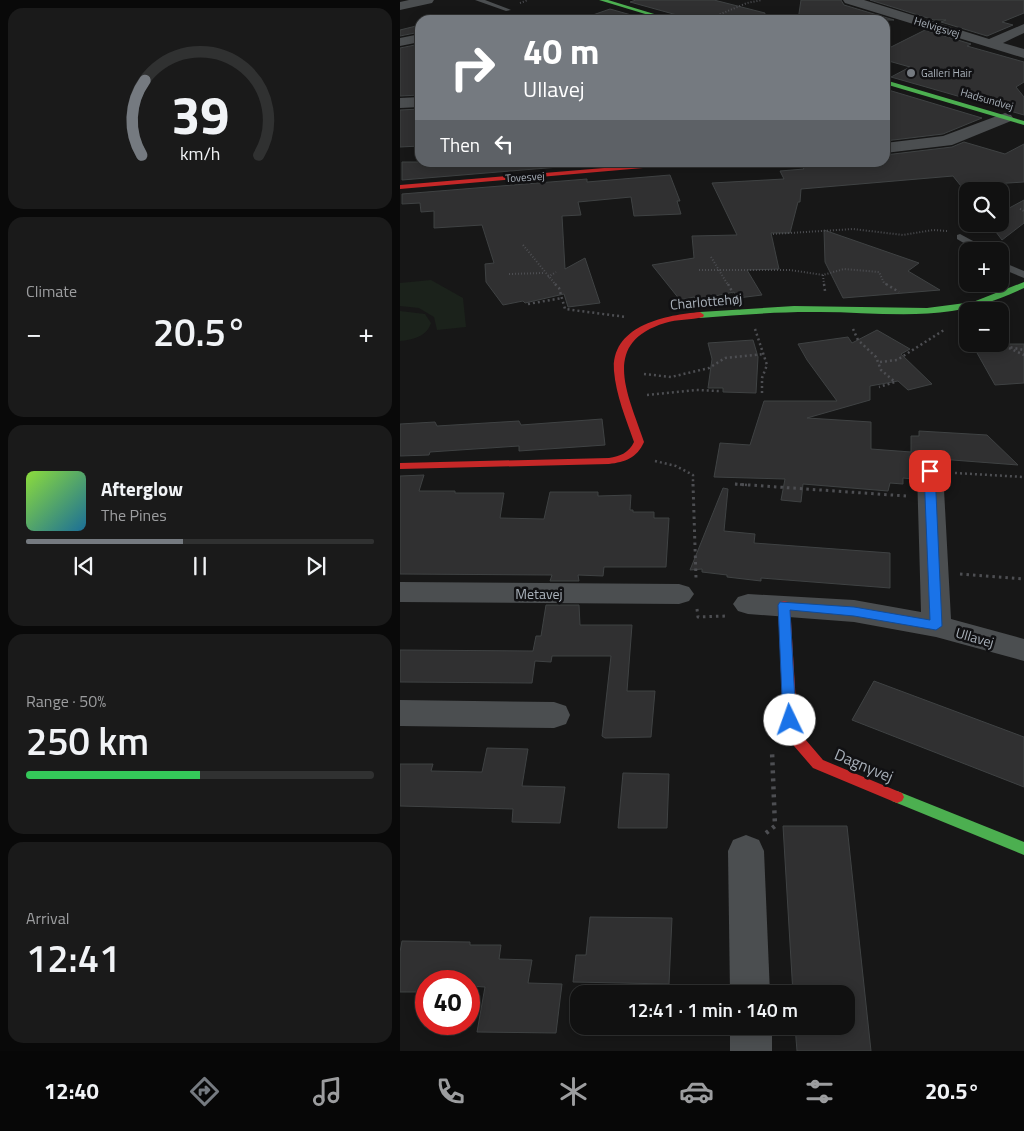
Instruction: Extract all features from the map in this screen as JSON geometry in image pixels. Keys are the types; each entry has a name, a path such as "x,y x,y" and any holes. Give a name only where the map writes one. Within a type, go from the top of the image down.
{"street":[{"path":"602,0 654,15"},
{"name":"Helvigsvej","path":"850,0 1024,54"},
{"path":"400,6 417,1"},
{"path":"991,43 1024,28"},
{"path":"400,42 415,39"},
{"name":"Hadsundvej","path":"890,84 1024,123"},
{"path":"400,103 415,102"},
{"path":"890,147 946,141 1005,118"},
{"name":"Tovesvej","path":"400,187 648,167"},
{"name":"Charlottehøj","path":"632,455 638,449 639,442 621,376 619,351 624,341 636,331 650,324 680,316 750,312 827,309 927,313 970,307 995,300 1024,285"},
{"path":"400,466 609,461 632,455"},
{"path":"931,484 936,626"},
{"name":"Metavej","path":"400,592 691,594"},
{"name":"Ullavej","path":"748,604 784,605 854,612 936,626 1024,650"},
{"name":"Dagnyvej","path":"784,605 790,720 799,742 818,764 1024,849"},
{"path":"400,713 554,715"},
{"path":"746,851 750,985"},
{"path":"751,1035 752,1051"}],"lane":[{"path":"478,0 508,10"},
{"path":"960,237 969,242"},
{"path":"1009,268 1024,275"}],"path":[{"path":"718,15 747,3 762,0"},
{"path":"1020,209 1024,211"},
{"path":"773,234 800,234 824,229 866,229 903,235 931,228 960,234 960,237"},
{"path":"523,245 544,273 559,288 565,309 640,319 650,324"},
{"path":"711,257 740,305 750,312 767,365 762,378 762,393"},
{"path":"699,270 790,270 823,275 844,269 874,270 879,272 884,283 924,306 927,313"},
{"path":"548,277 556,272"},
{"path":"509,274 544,273"},
{"path":"528,304 562,298"},
{"path":"852,311 852,332 860,342 876,354 881,370 895,382 880,387"},
{"path":"880,362 898,360 946,329"},
{"path":"1009,347 1024,350"},
{"path":"1009,347 1013,352 1024,355"},
{"path":"621,376 641,374 671,377 709,368 725,358 764,354"},
{"path":"626,397 696,390 719,391"},
{"path":"632,455 676,466 694,474 691,594 698,617 739,616 748,604"},
{"path":"735,484 931,484 1024,477"},
{"path":"935,572 1024,579"},
{"path":"746,851 775,826 772,732 790,720"}],"shaded area":[{"path":"431,280 463,298 466,327 437,330 434,317 419,308 400,306 400,283"},
{"path":"400,311 425,314 431,323 419,337 400,341"}],"building":[{"path":"636,0 714,0 765,13 765,15 677,15 630,2"},
{"path":"801,0 841,0 844,5 877,15 799,15"},
{"path":"870,0 1024,0 1024,13 1002,22 1013,25 987,36 941,22 946,20 934,20"},
{"path":"610,9 631,15 593,15"},
{"path":"415,26 415,33 400,36 400,30"},
{"path":"925,30 971,44 967,46 1024,62 1024,82 1016,87 1024,97 1024,115 891,77 910,67 890,61 890,48"},
{"path":"415,45 415,95 400,96 400,48"},
{"path":"890,90 982,118 943,134 890,140"},
{"path":"415,109 415,146 400,147 400,110"},
{"path":"964,142 1005,154 1024,144 1024,182 959,184 953,176 801,189 800,202 798,202 790,233 771,233 779,269 747,270 762,295 738,298 734,292 696,300 694,297 680,300 652,265 694,258 692,236 737,235 712,183 784,179 780,171 804,169 802,167 890,167 890,154 952,147"},
{"path":"402,162 415,162 415,167 559,167 402,180"},
{"path":"670,175 680,201 677,201 681,214 634,216 631,197 578,202 581,215 562,216 565,269 585,258 600,303 568,307 564,294 525,303 523,301 503,305 486,282 485,264 494,263 482,225 434,228 434,211 421,212 420,203 402,204 402,194 587,179 587,182"},
{"path":"1024,200 1024,223 1002,240 996,232 1009,232 1009,208"},
{"path":"824,230 919,263 908,271 940,290 843,298 825,262"},
{"path":"877,330 910,349 901,354 932,384 908,390 898,381 870,386 870,400 807,418 871,422 871,449 911,452 911,436 919,436 919,431 987,435 1018,465 913,457 913,479 903,478 903,484 890,483 888,491 803,484 801,502 781,500 785,479 714,477 720,443 750,445 764,401 837,401 807,360 798,344 848,337 852,343"},
{"path":"753,340 758,357 756,393 723,392 723,388 708,388 712,359 708,343"},
{"path":"1009,344 1024,344 1024,383 995,385 976,352 1009,352"},
{"path":"602,419 605,445 519,451 519,446 400,456 400,424 435,422 437,426 519,421 521,425"},
{"path":"424,475 419,491 504,493 500,518 544,519 550,492 598,492 598,496 631,495 630,510 633,510 633,512 654,512 654,518 669,518 666,567 604,567 603,576 578,575 579,581 550,581 552,575 400,574 400,476"},
{"path":"723,488 728,489 724,531 755,534 754,543 890,553 890,588 761,578 761,581 702,572 702,569 690,570"},
{"path":"546,605 579,605 580,625 632,625 627,691 655,691 651,737 605,738 602,736 611,656 552,656 551,662 535,661 532,683 400,682 400,650 533,651 536,636 541,636"},
{"path":"874,681 1024,737 1024,787 852,720"},
{"path":"487,748 528,749 522,786 565,787 560,823 512,822 513,809 400,806 400,764 433,764 431,771 482,772"},
{"path":"623,773 669,774 667,828 618,828"},
{"path":"783,826 847,826 871,1051 797,1051 796,1035 855,1035 855,985 792,985"},
{"path":"590,917 672,918 669,984 573,982 576,955 586,955"},
{"path":"402,941 470,942 470,945 501,945 499,959 532,960 528,983 562,984 556,1033 480,1032 480,1015 485,987 480,987 480,970 415,970 415,992 400,992 400,952"}],"traffic: fast":[{"path":"602,0 654,15"},
{"path":"890,83 1024,123"},
{"path":"700,315 794,309 903,311 951,309 999,296 1024,285"},
{"path":"897,797 1024,849"}],"traffic: jam":[{"path":"400,187 647,167"},
{"path":"400,466 609,461 631,454 639,442 625,401 620,379 619,360 623,348 630,338 650,325 676,318 700,315"},
{"path":"784,605 790,720 799,742 818,764 897,797"}],"place":[{"name":"Galleri Hair","path":"911,73"}],"route":[{"path":"790,720 784,605 854,612 936,626 930,471"}]}
